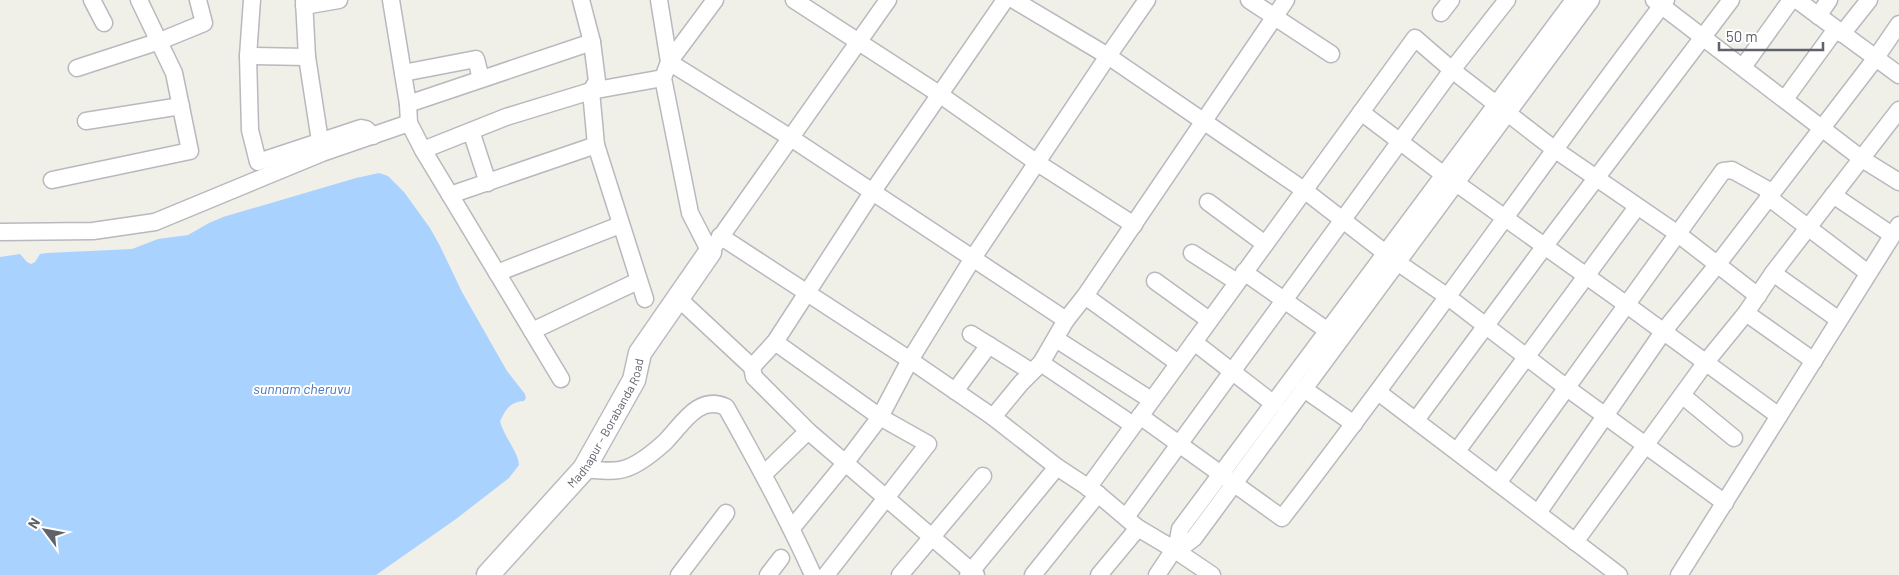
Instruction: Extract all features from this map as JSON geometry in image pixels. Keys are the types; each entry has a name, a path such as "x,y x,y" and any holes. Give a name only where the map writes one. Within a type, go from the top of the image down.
{"street":[{"path":"92,0 104,24"},
{"path":"52,180 190,151 174,73 139,0"},
{"path":"77,68 160,41 204,23 198,0"},
{"path":"252,0 248,56 250,130 258,162 361,128 366,129 373,136"},
{"path":"320,141 307,57 304,3 339,0"},
{"path":"391,0 408,104 409,123 423,150 561,379"},
{"path":"582,0 592,42 597,81 591,91 596,145 645,299"},
{"path":"659,0 669,62 791,138 1066,320"},
{"path":"715,0 669,62 663,78 690,213 715,244 808,293 910,360 993,417 1132,522 1176,547 1212,575"},
{"path":"794,0 939,94 1036,162 1134,224"},
{"path":"715,244 888,0"},
{"path":"752,367 775,342 872,191 1005,0"},
{"path":"1014,0 1108,56 1304,190 1342,221 1448,297 1567,388 1725,503"},
{"path":"792,528 880,417 910,360 973,258 1147,0"},
{"path":"1249,0 1331,54"},
{"path":"993,417 1036,368 1056,339 1066,320 1085,296 1286,0"},
{"path":"1099,575 1179,445 1452,70 1507,0"},
{"path":"1502,109 1574,0"},
{"path":"1157,575 1176,547 1180,529 1229,478 1304,389 1392,258 1450,179 1502,109 1591,0"},
{"path":"1416,420 1544,247 1732,0"},
{"path":"1743,67 1791,0"},
{"path":"1797,0 1899,76"},
{"path":"1818,16 1829,0"},
{"path":"1785,99 1839,32 1869,0"},
{"path":"971,334 1179,445 1229,478 1282,518 1448,297 1661,2 1703,38 1862,159 1899,182"},
{"path":"1538,513 1663,332 1717,265 1875,59 1899,24"},
{"path":"1033,575 1093,491 1151,400 1415,38 1452,70 1554,149 1678,234 1758,296"},
{"path":"408,104 592,42"},
{"path":"248,56 307,57"},
{"path":"403,73 476,59 481,79"},
{"path":"423,150 506,117 591,91 663,78"},
{"path":"86,121 181,106"},
{"path":"1575,542 1706,362 1746,313 1773,274 1899,110"},
{"path":"1361,112 1450,179 1779,416"},
{"path":"0,232 93,230 155,222 322,153 409,123"},
{"path":"471,131 488,182"},
{"path":"450,195 596,145"},
{"path":"1498,483 1723,171 1732,170 1770,194 1868,273"},
{"path":"1679,575 1896,230 1834,195"},
{"path":"1208,202 1265,244"},
{"path":"1457,451 1638,207"},
{"path":"497,273 620,225"},
{"name":"Madhapur - Borabanda Road","path":"496,572 585,467 634,380 640,353 679,299 715,244"},
{"path":"1192,253 1284,301 1328,331"},
{"path":"1229,478 1274,404 1328,331 1392,258"},
{"path":"1773,274 1840,320"},
{"path":"532,331 638,280"},
{"path":"1155,282 1209,320"},
{"path":"1085,296 1178,363"},
{"path":"679,299 752,367 754,377 808,431 888,498 972,574 1057,467"},
{"path":"1746,313 1814,361"},
{"path":"1056,339 1151,400"},
{"path":"775,342 880,417 928,444 888,498 826,575"},
{"path":"1194,342 1274,404"},
{"path":"955,391 989,345"},
{"path":"1304,389 1354,424"},
{"path":"1378,392 1619,575"},
{"path":"1683,396 1734,438"},
{"path":"585,467 620,471 628,468 657,449 693,411 701,406 712,404 726,407 792,528 813,575"},
{"path":"764,474 808,431"},
{"path":"900,575 983,476"},
{"path":"680,575 726,513"},
{"path":"768,575 781,558"}],"water":[{"name":"sunnam cheruvu","path":"379,173 388,176 404,192 430,228 462,292 507,371 525,394 526,398 524,401 509,407 500,421 519,465 509,478 456,519 376,575 0,575 0,257 20,254 31,264 35,262 40,254 132,249 158,239 188,235 223,217"}]}
